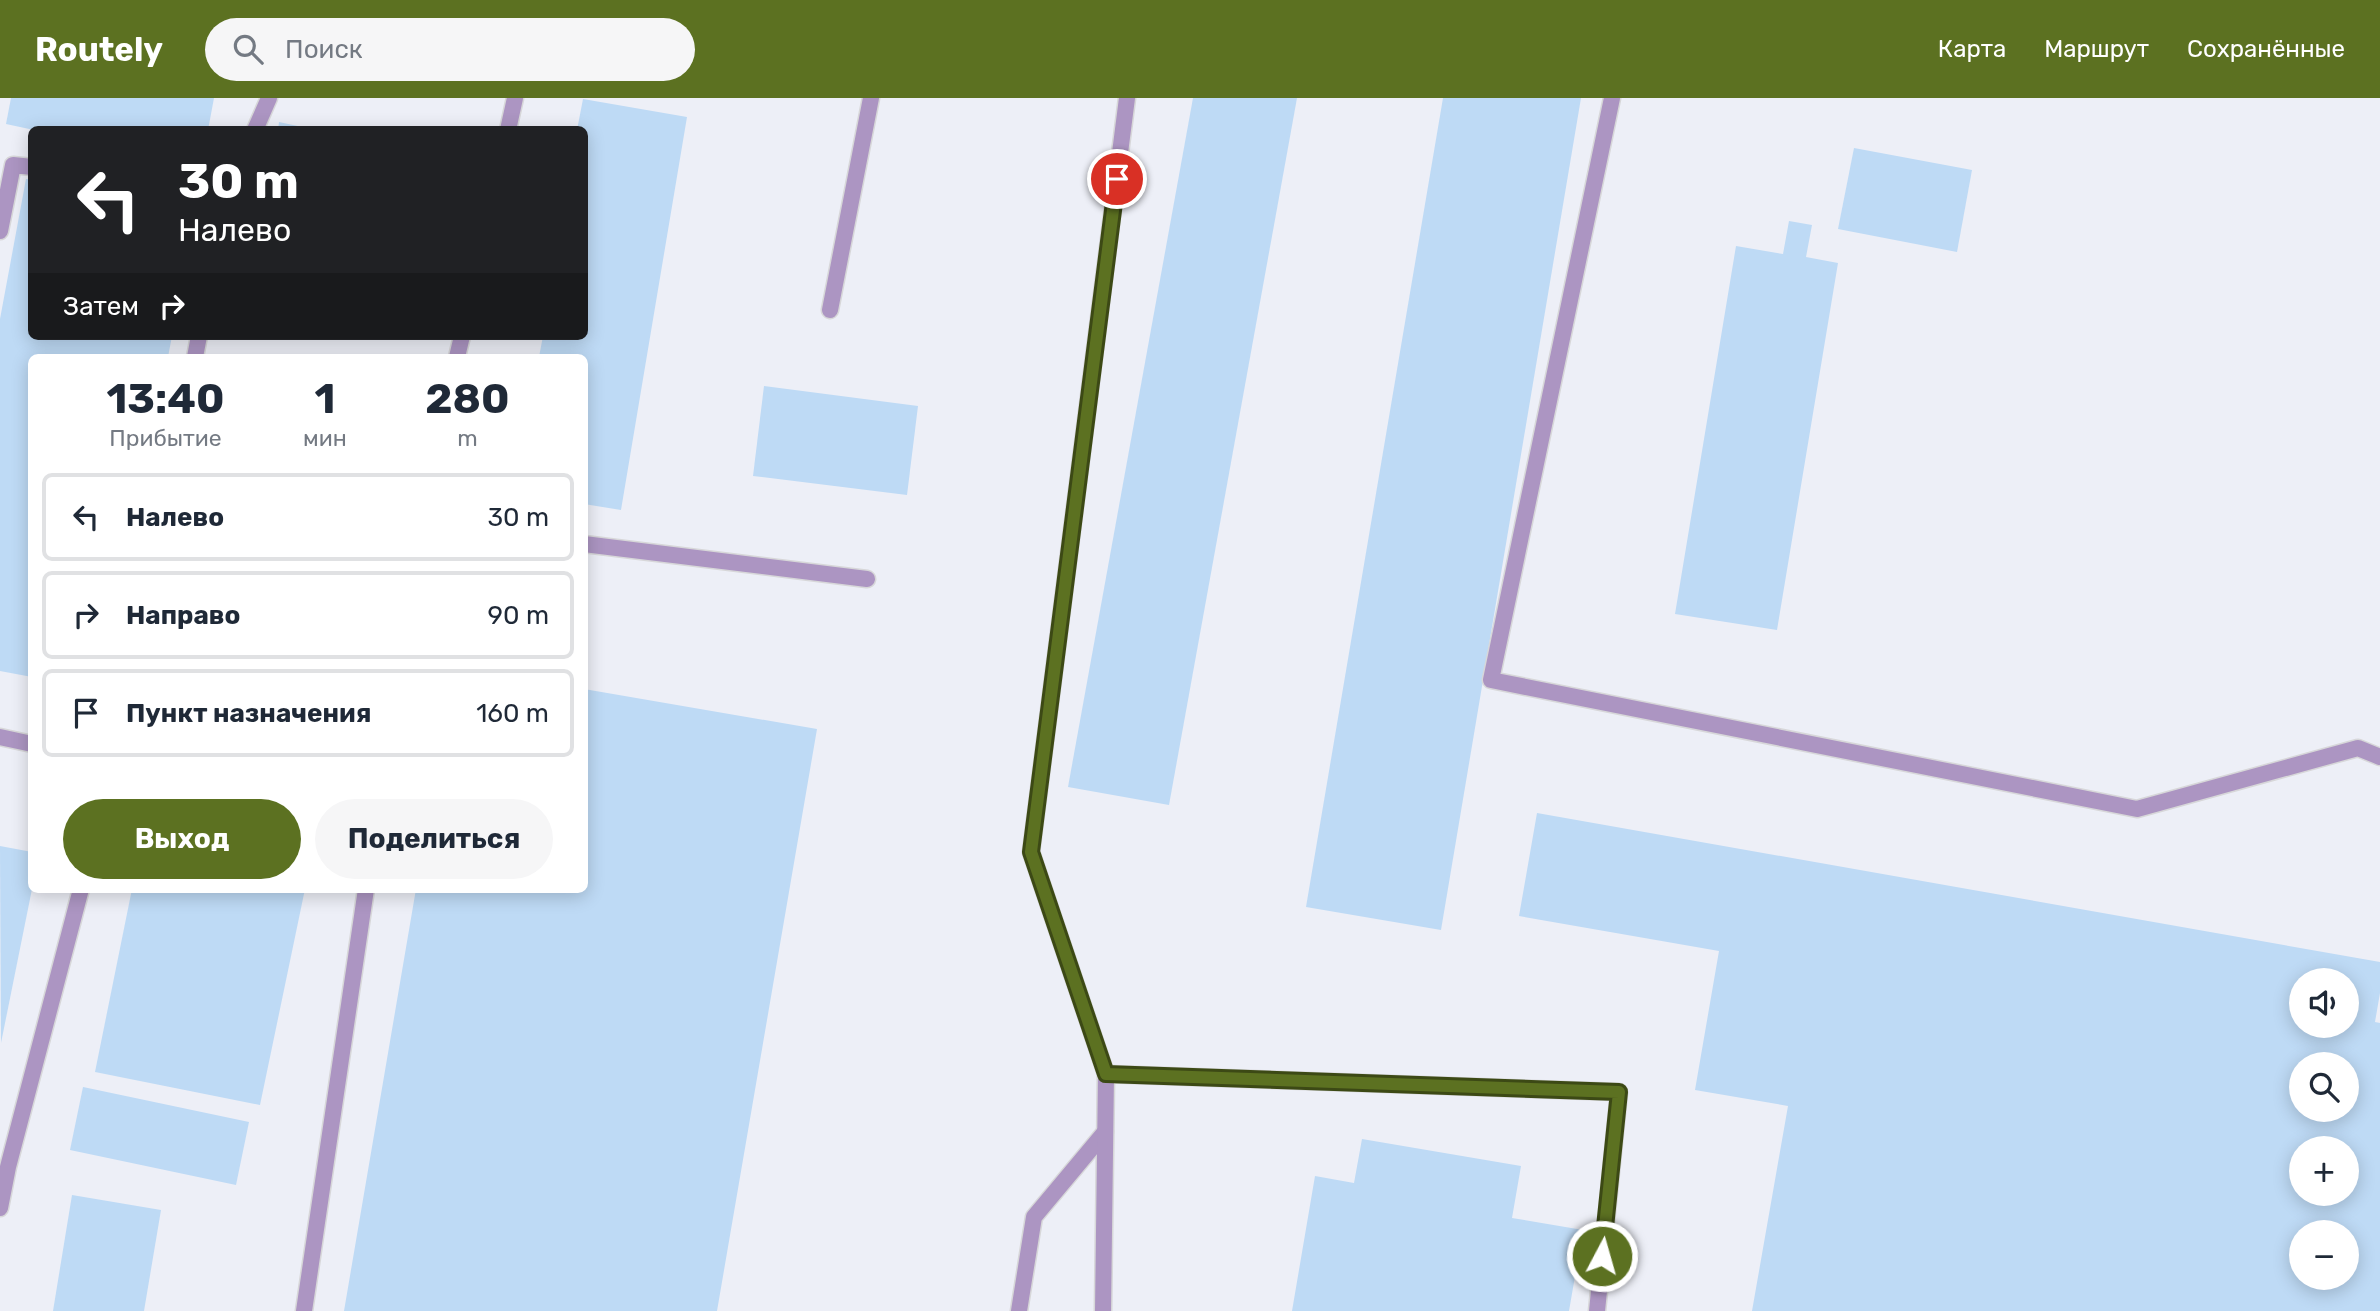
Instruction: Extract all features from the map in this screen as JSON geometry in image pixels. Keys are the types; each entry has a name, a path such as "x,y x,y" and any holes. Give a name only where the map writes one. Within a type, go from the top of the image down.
{"lane":[{"path":"257,126 269,98"},
{"path":"509,126 515,98"},
{"path":"830,310 871,98"},
{"path":"1103,1311 1106,1074 1031,852 1127,98"},
{"path":"1612,98 1491,680 2137,809 2358,748 2380,757"},
{"path":"0,231 13,165 28,167"},
{"path":"588,544 867,579"},
{"path":"0,737 28,743"},
{"path":"0,1208 4,1166 80,893"},
{"path":"304,1311 365,893"},
{"path":"1106,1074 1619,1092 1597,1311"},
{"path":"1019,1311 1034,1217 1105,1132"}],"shaded area":[{"path":"0,98 2380,98 2380,1311 0,1311"}],"building":[{"path":"11,98 214,98 209,126 28,126 28,129 6,124"},
{"path":"1193,98 1297,98 1169,805 1068,787"},
{"path":"1443,98 1581,98 1441,930 1306,907"},
{"path":"583,99 687,117 621,510 588,505 588,354 540,354 542,340 588,340 588,126 578,126"},
{"path":"279,122 298,126 278,126"},
{"path":"1854,148 1972,170 1957,252 1838,229"},
{"path":"26,179 28,340 171,340 169,354 28,354 28,676 0,671 0,319"},
{"path":"1789,221 1812,225 1806,257 1838,263 1777,630 1675,614 1736,246 1783,254"},
{"path":"764,386 918,406 907,495 753,476"},
{"path":"588,690 817,729 717,1311 344,1311 415,893 588,893"},
{"path":"1537,813 2380,962 2380,993 2375,1022 2380,1023 2380,1311 1752,1311 1788,1106 1695,1090 1719,951 1519,916"},
{"path":"0,846 28,851 28,893 31,893 1,1043"},
{"path":"131,893 304,893 260,1105 95,1072"},
{"path":"83,1087 249,1122 236,1185 70,1150"},
{"path":"1362,1139 1521,1166 1512,1218 1583,1230 1569,1311 1292,1311 1315,1176 1354,1183"},
{"path":"72,1195 161,1210 144,1311 53,1311"}],"route":[{"path":"1117,179 1031,852 1106,1074 1619,1092 1602,1256"}]}
